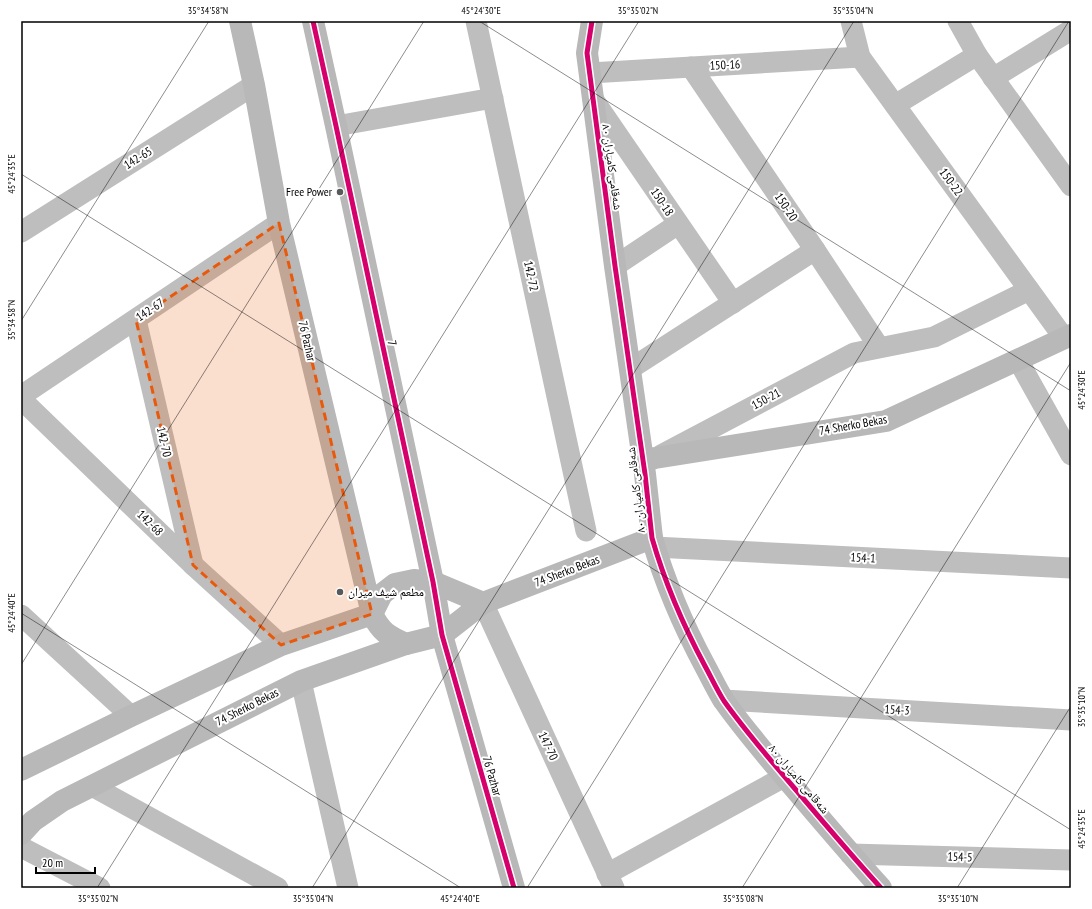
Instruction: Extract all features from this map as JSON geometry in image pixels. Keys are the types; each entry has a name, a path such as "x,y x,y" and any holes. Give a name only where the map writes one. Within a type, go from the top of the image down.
{"street":[{"name":"76 Pazhar","path":"240,21 254,85 279,223 372,614 377,624 389,636 406,644"},
{"name":"7","path":"313,21 433,582 442,635 451,670"},
{"name":"142-72","path":"476,21 586,531"},
{"name":"شەقامی کامیاران ٨٠","path":"592,21 587,53 630,369 649,460 645,474 653,543 669,591 690,639 723,700 784,777 881,888"},
{"name":"150-22","path":"851,21 860,57 1029,290 1067,336"},
{"path":"958,21 977,55 1071,186"},
{"path":"993,78 1071,30"},
{"path":"895,105 977,55"},
{"name":"150-16","path":"590,73 860,57"},
{"name":"150-20","path":"691,68 879,347"},
{"name":"142-65","path":"21,232 254,85"},
{"path":"336,126 493,98"},
{"name":"150-18","path":"593,99 732,303"},
{"name":"142-67","path":"21,398 279,223"},
{"path":"615,266 678,224"},
{"path":"630,369 815,250"},
{"name":"150-21","path":"649,460 854,353 934,337 1029,290"},
{"name":"142-70","path":"136,320 193,565"},
{"name":"74 Sherko Bekas","path":"649,460 886,421 1067,336"},
{"path":"1018,360 1071,455"},
{"name":"142-68","path":"21,398 193,565 281,645"},
{"name":"74 Sherko Bekas","path":"21,834 33,821 62,802 301,681 406,644 442,635 483,603 653,543"},
{"name":"154-1","path":"653,543 1071,568"},
{"path":"21,770 281,645 372,614 382,594 395,584 414,580 433,582 483,603"},
{"name":"147-70","path":"483,603 610,881"},
{"path":"21,615 131,716"},
{"name":"76 Pazhar","path":"451,670 514,888"},
{"path":"301,681 348,888"},
{"name":"154-3","path":"723,700 1071,720"},
{"path":"610,881 784,777"},
{"path":"92,786 278,888"},
{"path":"21,847 100,888"},
{"name":"154-5","path":"850,854 1071,860"}],"highlighted area":[{"path":"279,223 372,614 281,645 193,565 136,320"}],"cycle path":[{"path":"313,21 433,582 442,635 514,888"},
{"path":"592,21 587,53 615,266 645,474 652,538 657,555 682,619 697,651 724,701 768,757 881,888"}],"place":[{"name":"Free Power","path":"340,192"},
{"name":"مطعم شيف ميران","path":"340,592"}]}
